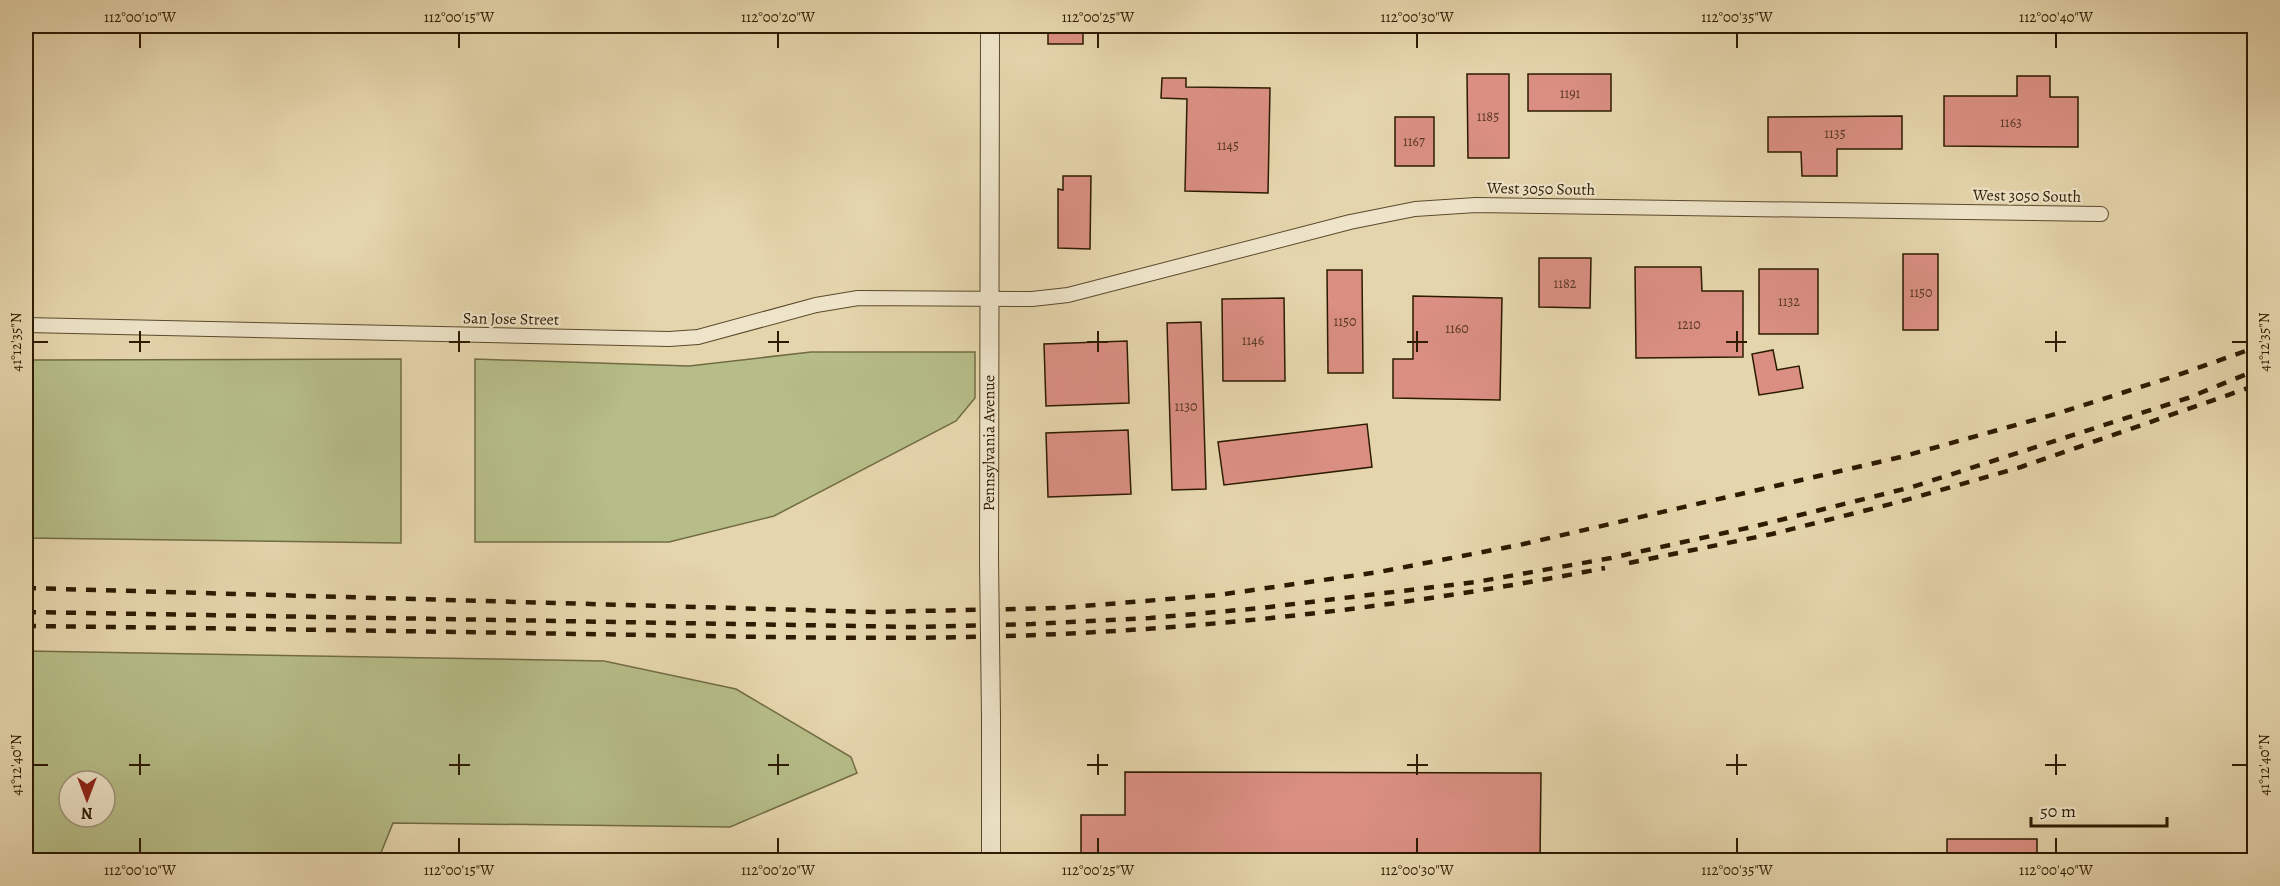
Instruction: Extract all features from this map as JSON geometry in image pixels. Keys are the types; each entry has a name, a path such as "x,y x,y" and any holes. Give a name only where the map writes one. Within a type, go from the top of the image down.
{"street":[{"name":"Pennsylvania Avenue","path":"990,26 991,861"},
{"name":"West 3050 South","path":"991,299 1032,299 1068,295 1350,222 1415,209 1476,204 2101,214"},
{"name":"San Jose Street","path":"26,325 669,339 698,337 816,305 858,298 991,299"}],"green space":[{"path":"811,352 975,352 975,398 956,421 774,516 669,542 475,542 475,359 689,366"},
{"path":"401,359 401,543 26,538 26,360"},
{"path":"26,651 604,661 736,689 851,757 857,773 730,827 393,823 378,860 26,860"}],"building":[{"path":"1048,26 1083,26 1083,44 1048,44"},
{"path":"1467,74 1509,74 1509,158 1468,158"},
{"path":"1528,74 1611,74 1611,111 1528,111"},
{"path":"2017,76 2050,76 2050,97 2078,97 2078,147 1944,146 1944,96 2017,96"},
{"path":"1162,78 1186,78 1186,87 1270,88 1268,193 1185,191 1187,99 1161,98"},
{"path":"1902,116 1902,149 1837,149 1837,176 1802,176 1801,152 1768,152 1768,117"},
{"path":"1395,117 1434,117 1434,166 1395,166"},
{"path":"1063,176 1091,176 1090,249 1058,248 1058,189 1063,190"},
{"path":"1903,254 1938,254 1938,330 1903,330"},
{"path":"1539,258 1591,258 1590,308 1539,307"},
{"path":"1635,267 1701,267 1702,291 1743,291 1743,357 1636,358"},
{"path":"1759,269 1818,269 1818,334 1759,334"},
{"path":"1327,270 1362,270 1363,373 1328,373"},
{"path":"1413,296 1502,298 1500,400 1393,398 1393,359 1413,359"},
{"path":"1284,298 1285,381 1223,381 1222,299"},
{"path":"1201,322 1206,489 1172,490 1167,323"},
{"path":"1127,341 1129,403 1046,406 1044,344"},
{"path":"1773,350 1777,370 1799,366 1803,388 1759,395 1752,354"},
{"path":"1367,424 1372,467 1224,485 1218,442"},
{"path":"1128,430 1131,494 1048,497 1046,433"},
{"path":"1125,772 1541,773 1540,860 1081,860 1081,815 1125,815"},
{"path":"1947,839 2037,839 2037,860 1947,860"}],"railway":[{"path":"26,588 873,612 1059,608 1218,595 1379,572 1519,545 1901,457 2059,413 2254,348"},
{"path":"26,612 913,627 1150,618 1261,608 1476,582 1611,558 1756,526 1912,487 2188,398 2254,371"},
{"path":"1629,563 1772,534 1899,502 2021,467 2254,386"},
{"path":"26,626 810,638 1037,635 1180,626 1322,612 1464,593 1605,568"}]}
